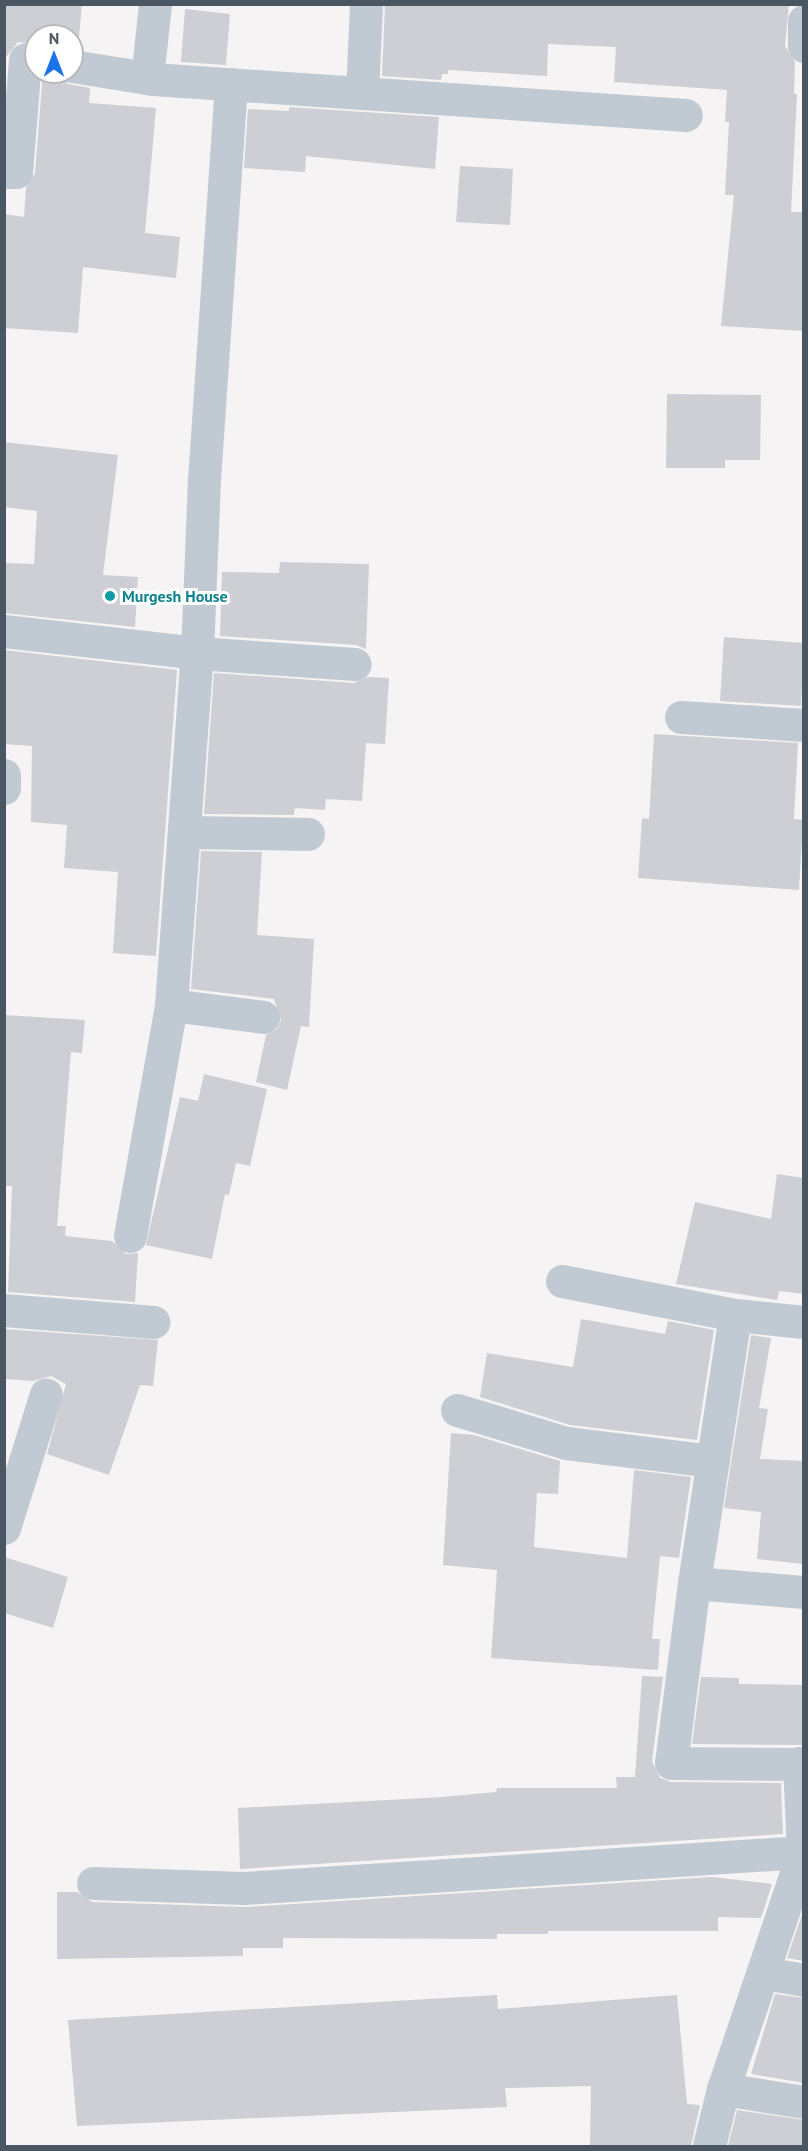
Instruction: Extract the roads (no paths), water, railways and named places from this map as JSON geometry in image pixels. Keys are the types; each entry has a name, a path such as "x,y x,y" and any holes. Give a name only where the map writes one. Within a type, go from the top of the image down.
{"street":[{"path":"147,78 155,4"},
{"path":"362,93 366,4"},
{"path":"804,21 804,46"},
{"path":"4,172 16,172 22,59"},
{"path":"84,68 147,78 686,115"},
{"path":"130,1236 171,1005 197,653 204,480 231,84"},
{"path":"4,631 197,653 355,664"},
{"path":"681,717 804,725"},
{"path":"4,775 4,788"},
{"path":"184,832 308,834"},
{"path":"171,1005 263,1017"},
{"path":"562,1281 735,1315 804,1322"},
{"path":"4,1310 154,1322"},
{"path":"709,2146 723,2089 803,1852 801,1764 671,1763 693,1583 735,1315"},
{"path":"4,1528 46,1394"},
{"path":"457,1410 566,1443 713,1461"},
{"path":"693,1583 804,1592"},
{"path":"93,1883 244,1888 803,1852"},
{"path":"764,1973 804,1980"},
{"path":"723,2089 804,2102"}],"place":[{"name":"Murgesh House","path":"110,596"}]}
